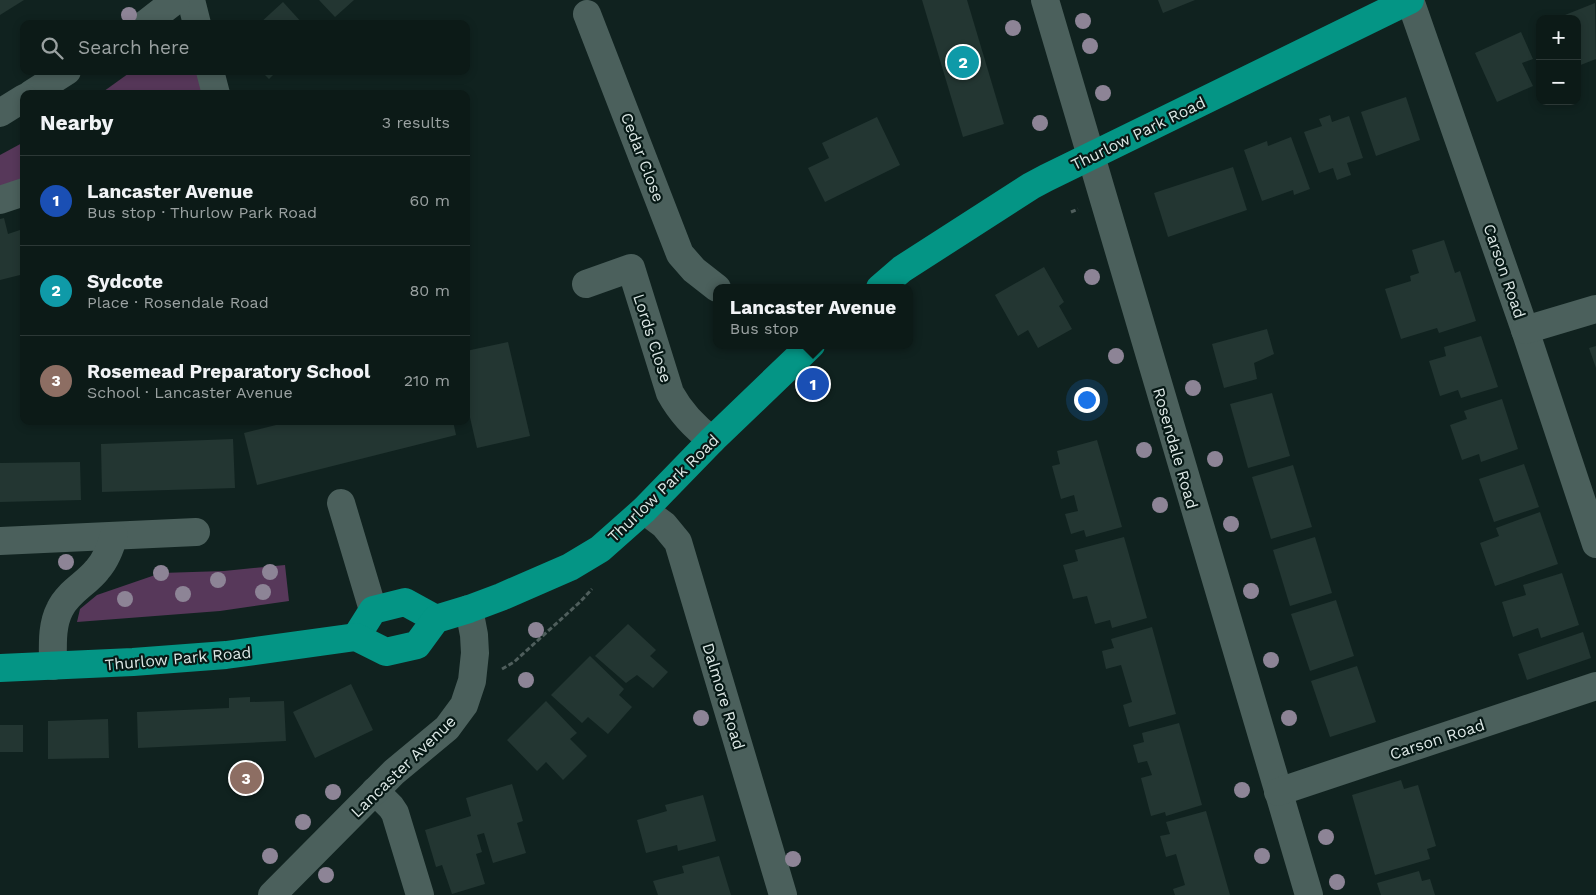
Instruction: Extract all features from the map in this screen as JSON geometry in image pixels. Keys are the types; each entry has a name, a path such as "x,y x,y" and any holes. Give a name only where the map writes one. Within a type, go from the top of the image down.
{"highway":[{"name":"Thurlow Park Road","path":"885,284 902,270 1031,186 1410,0"},
{"name":"Thurlow Park Road","path":"436,619 469,609 570,566 600,549 644,510 801,349"},
{"path":"405,602 436,619 417,645 386,652 356,637 373,610 405,602"},
{"name":"Thurlow Park Road","path":"0,668 226,655 356,637"}],"street":[{"path":"150,20 176,0"},
{"path":"191,0 196,20"},
{"name":"Rosendale Road","path":"1045,0 1309,895"},
{"name":"Carson Road","path":"1410,0 1525,330 1596,544"},
{"name":"Cedar Close","path":"587,14 680,254 694,270 713,285"},
{"path":"37,90 61,75"},
{"path":"211,75 215,90"},
{"path":"0,113 20,100"},
{"path":"0,200 20,193"},
{"name":"Lords Close","path":"586,284 630,268 670,393 690,422 712,440"},
{"path":"1525,330 1596,309"},
{"path":"342,503 373,610"},
{"name":"Dalmore Road","path":"644,510 664,525 678,542 783,895"},
{"path":"0,541 196,532"},
{"path":"53,666 53,634 59,610 68,597 97,570 109,552 114,536"},
{"name":"Lancaster Avenue","path":"272,895 375,791 452,721 464,705 473,672 475,645 469,609"},
{"name":"Carson Road","path":"1278,792 1596,686"},
{"path":"375,791 395,813 420,895"}],"path":[{"path":"473,672 494,673 514,662 580,602 601,579 600,549"}],"shaded area":[{"path":"126,75 203,75 205,90 106,90"},
{"path":"20,144 20,180 0,187 0,155"},
{"path":"285,565 289,601 220,611 77,622 80,609 97,595 161,573 224,571"}],"building":[{"path":"0,0 24,0 0,15"},
{"path":"319,0 354,0 335,17"},
{"path":"922,0 967,0 1004,124 963,137"},
{"path":"1158,0 1195,0 1163,13"},
{"path":"283,2 299,20 263,20"},
{"path":"1595,3 1596,59 1581,65 1581,15 1565,15"},
{"path":"1521,32 1533,59 1522,63 1533,86 1497,102 1475,53"},
{"path":"265,75 273,75 269,79"},
{"path":"1406,97 1420,140 1376,156 1361,112"},
{"path":"1330,115 1332,122 1349,116 1363,158 1347,163 1351,175 1337,180 1333,168 1319,173 1304,132 1322,126 1319,119"},
{"path":"877,117 900,165 825,202 808,168 829,158 822,143"},
{"path":"1291,137 1310,189 1294,195 1293,190 1262,201 1244,150 1267,141 1268,146"},
{"path":"1233,167 1247,210 1168,237 1154,193"},
{"path":"4,218 8,234 20,230 20,275 0,280 0,219"},
{"path":"1444,240 1455,273 1460,271 1476,321 1439,333 1437,328 1401,339 1385,289 1411,281 1410,276 1419,273 1412,250"},
{"path":"1044,267 1064,302 1059,306 1072,329 1038,348 1028,330 1018,336 995,295"},
{"path":"1267,329 1274,354 1254,363 1257,379 1224,388 1212,344"},
{"path":"1481,336 1498,387 1461,398 1458,390 1440,396 1429,361 1446,356 1444,347"},
{"path":"508,342 530,436 477,448 470,417 470,350"},
{"path":"1596,346 1596,368 1589,348"},
{"path":"1272,393 1290,456 1248,468 1230,404"},
{"path":"1502,399 1518,449 1481,462 1479,454 1462,460 1450,425 1467,419 1464,411"},
{"path":"276,425 454,425 456,435 257,485 244,433"},
{"path":"233,439 235,488 102,492 101,444"},
{"path":"1097,440 1122,527 1086,537 1084,530 1071,534 1065,514 1078,511 1074,495 1061,499 1052,466 1060,464 1057,451"},
{"path":"80,462 81,500 0,502 0,463"},
{"path":"1524,464 1539,507 1494,522 1479,479"},
{"path":"1293,465 1312,527 1271,539 1252,477"},
{"path":"1540,512 1558,564 1495,586 1480,543 1499,536 1496,528"},
{"path":"1124,537 1147,618 1112,628 1110,620 1095,624 1087,596 1073,599 1063,565 1078,561 1075,550"},
{"path":"1315,537 1332,593 1290,606 1273,550"},
{"path":"1562,573 1579,625 1541,638 1538,628 1513,637 1502,602 1526,595 1523,585"},
{"path":"1336,600 1354,656 1310,671 1291,614"},
{"path":"628,624 656,650 650,656 668,672 653,688 637,675 626,683 595,656"},
{"path":"1152,627 1176,714 1129,727 1123,705 1132,702 1121,665 1106,669 1102,651 1114,648 1111,639"},
{"path":"1583,632 1591,658 1527,680 1518,654"},
{"path":"590,656 624,689 619,695 632,707 608,734 588,717 582,723 551,695"},
{"path":"1357,666 1376,722 1330,737 1311,681"},
{"path":"351,684 373,730 315,758 293,712"},
{"path":"250,697 250,702 284,701 286,741 138,748 137,712 229,708 229,698"},
{"path":"546,701 577,733 570,739 587,756 563,780 546,762 537,771 507,740"},
{"path":"108,719 109,758 48,759 48,721"},
{"path":"1179,723 1202,805 1166,816 1165,812 1151,816 1141,778 1152,775 1147,761 1138,763 1133,745 1144,742 1142,733"},
{"path":"0,725 23,725 23,752 0,752"},
{"path":"1401,780 1404,789 1418,785 1436,846 1427,849 1430,859 1375,875 1352,795"},
{"path":"512,784 523,821 517,823 526,853 493,863 484,833 477,835 482,852 476,854 485,884 452,894 442,865 436,867 425,830 471,816 466,798"},
{"path":"703,795 716,841 678,851 677,845 646,853 637,820 667,811 665,805"},
{"path":"1206,811 1230,895 1175,895 1173,889 1185,885 1176,854 1166,857 1160,836 1170,834 1166,822"},
{"path":"719,856 731,895 658,895 653,881 684,873 682,866"},
{"path":"1419,871 1422,881 1430,879 1435,895 1381,895 1377,883"}],"place":[{"name":"Sydcote","path":"963,62"},
{"name":"Lancaster Avenue","path":"813,384"},
{"name":"Rosemead Preparatory School","path":"246,778"}]}
